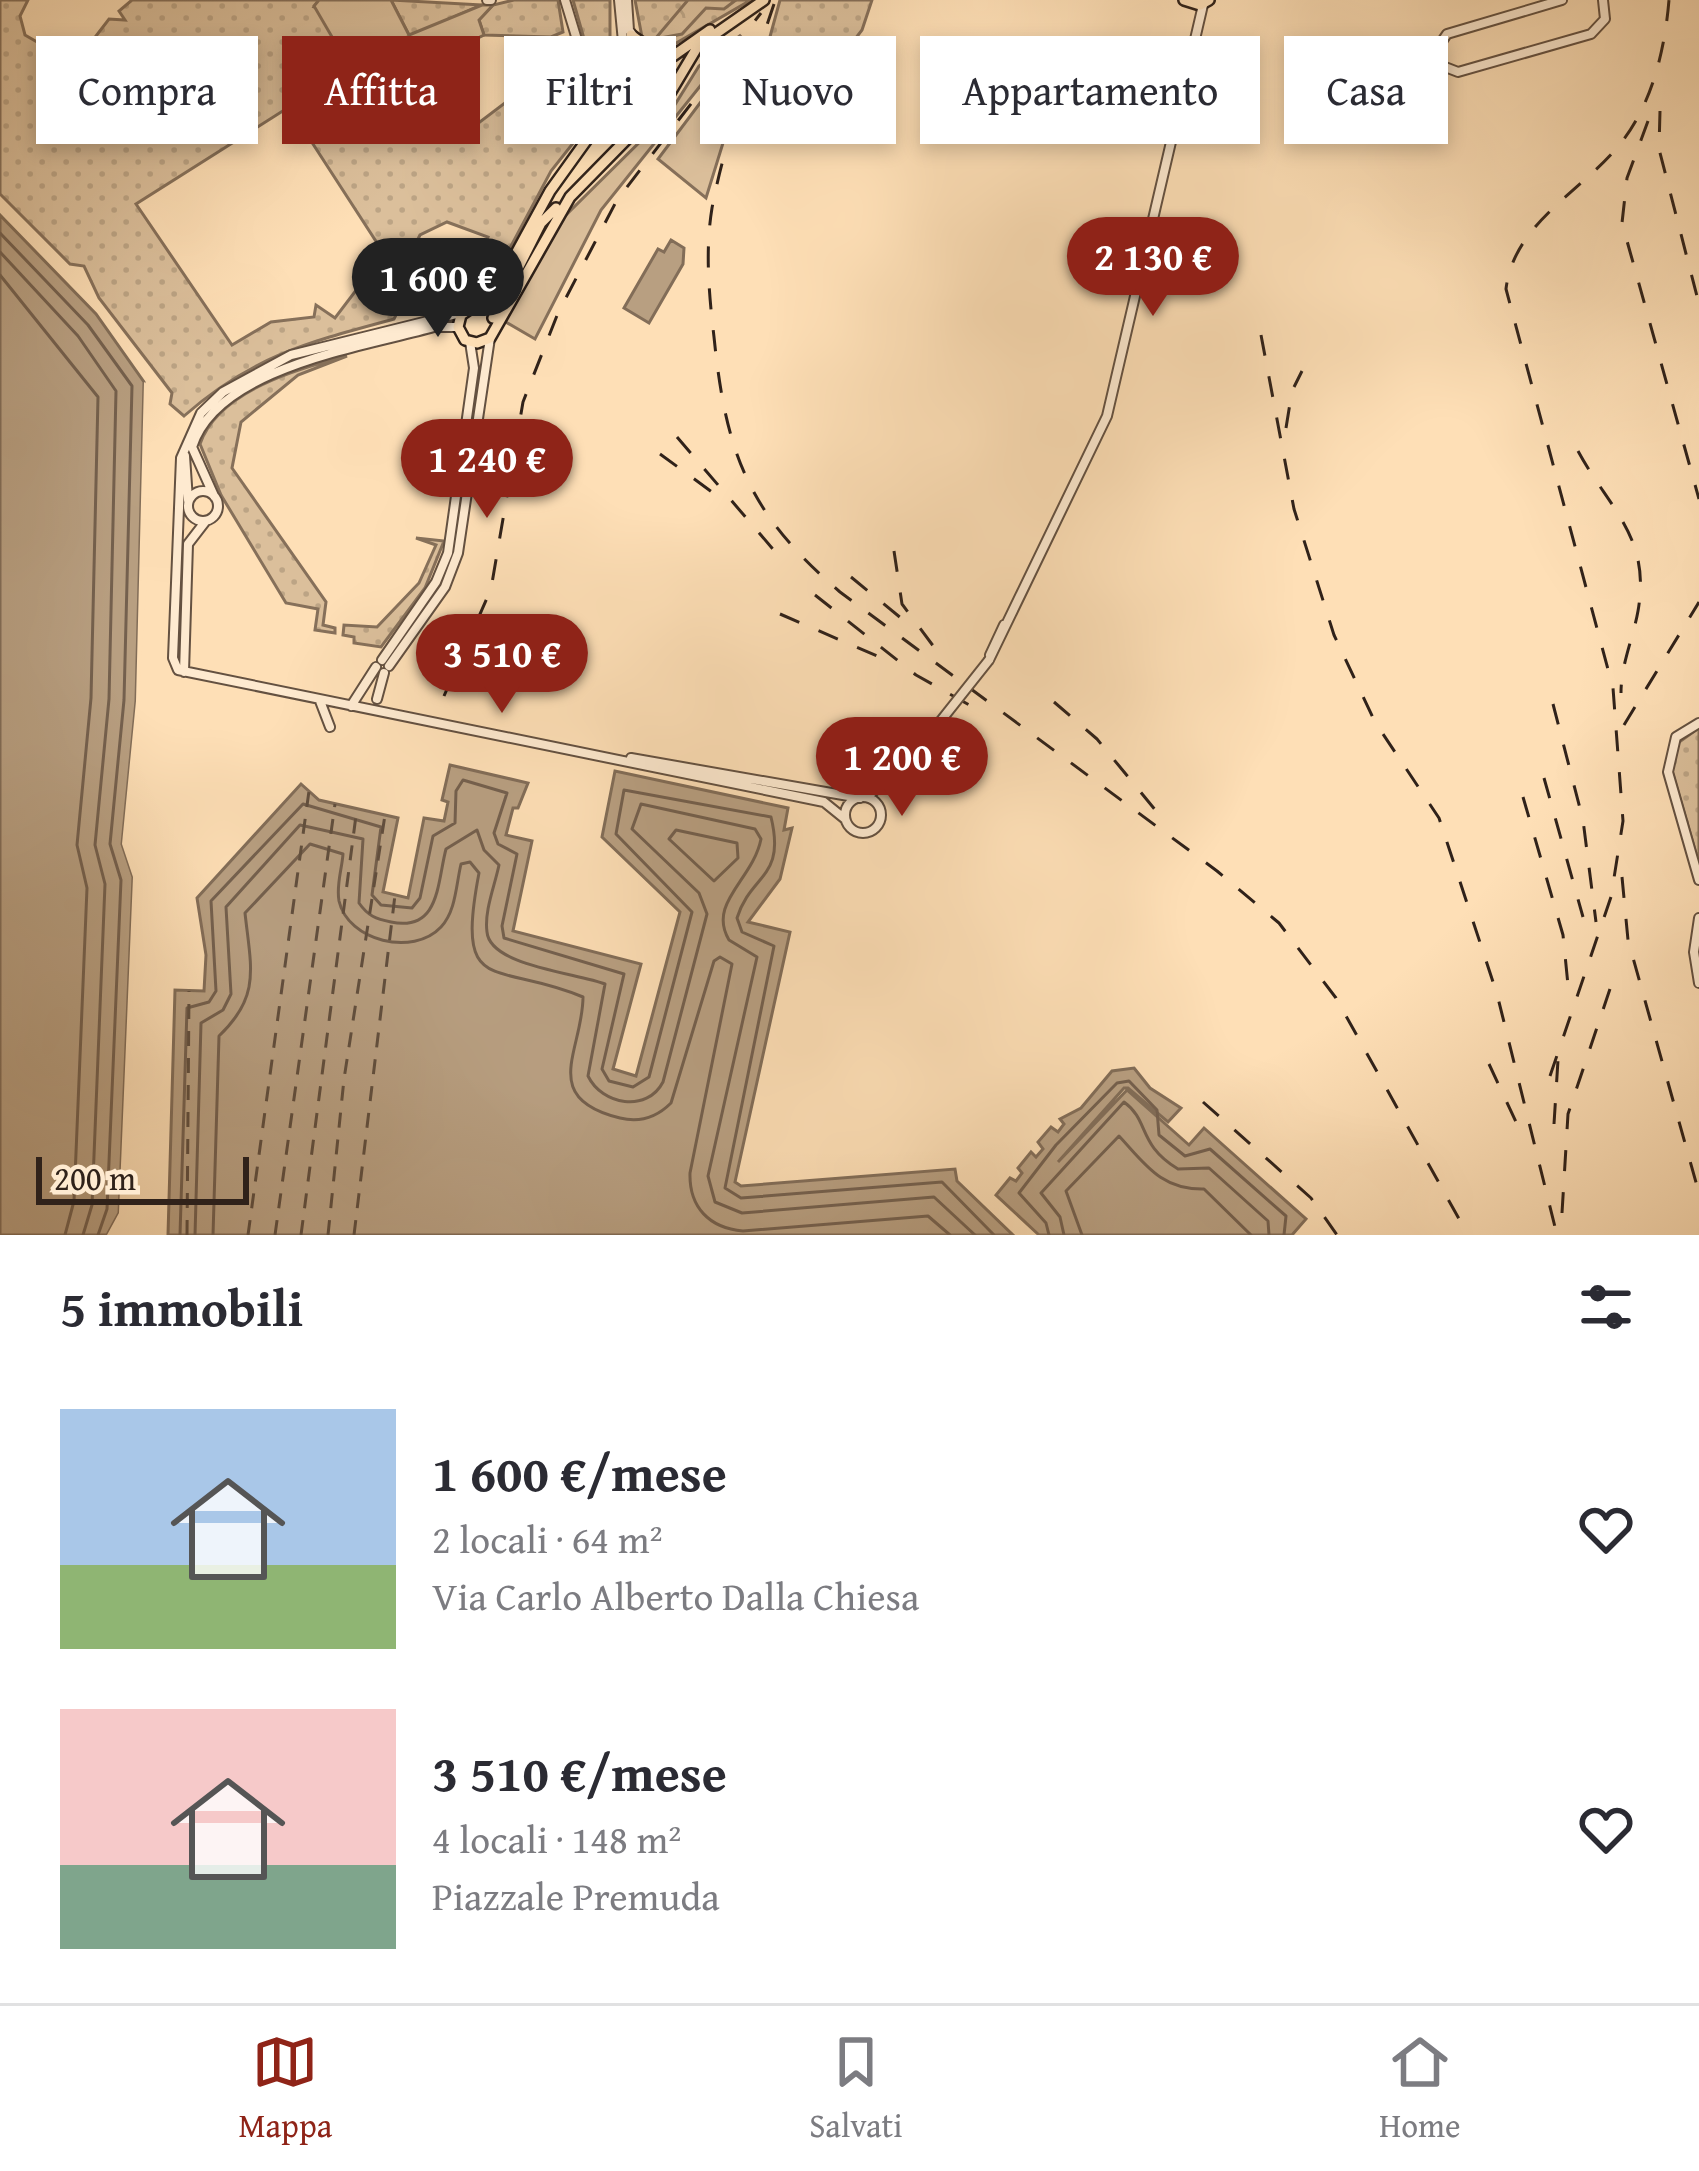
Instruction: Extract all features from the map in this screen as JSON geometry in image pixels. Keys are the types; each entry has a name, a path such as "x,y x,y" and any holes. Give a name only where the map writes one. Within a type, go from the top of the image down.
{"main road":[{"path":"676,49 764,0"},
{"path":"676,82 693,52 721,27"},
{"path":"631,35 659,52 689,43"},
{"path":"584,144 550,191 495,292 464,312 458,327 470,342 490,338 494,322 570,197 623,144"},
{"path":"477,307 494,322"}],"street":[{"path":"565,0 576,36"},
{"path":"623,0 631,35"},
{"path":"623,0 624,36"},
{"path":"1562,0 1447,34 1437,46 1438,61 1448,71 1458,71 1591,34 1605,19 1603,0"},
{"path":"845,819 848,805 893,780 988,660 1107,416 1196,1"},
{"path":"464,312 263,368 210,403 183,446 187,499 173,658 184,674 824,802 853,830 866,833 877,826 893,780"},
{"path":"184,674 188,544 218,510 192,448 201,427 220,406 291,364 434,327 458,327"},
{"path":"351,706 446,587 458,553 490,338"},
{"path":"363,709 377,695 383,667 436,582 448,553 474,368 470,342"},
{"path":"187,499 202,491 214,496"},
{"path":"187,499 192,517 205,522"},
{"path":"364,685 399,714"},
{"path":"320,699 330,727"},
{"path":"1699,723 1676,737 1667,764 1699,880"},
{"path":"623,759 644,757 862,798 880,813"},
{"path":"1698,926 1699,983"}],"green space":[{"path":"0,0 28,0 20,16 25,35 36,41 36,144 231,144 136,204 232,345 271,322 314,317 316,305 335,318 370,272 377,284 365,297 374,303 392,301 399,309 394,319 308,344 258,365 184,416 170,404 172,393 99,298 84,266 70,264 0,194"},
{"path":"132,0 319,0 314,7 409,35 391,0 482,5 410,36 282,36 282,111 258,127 258,36 96,36 109,19 125,20 119,11"},
{"path":"319,0 391,0 409,35 482,5 493,5 479,20 484,35 480,37 331,36 314,6"},
{"path":"558,0 563,32 553,36 484,35 479,20 493,5"},
{"path":"573,0 610,0 610,36 583,36"},
{"path":"635,0 751,0 676,43 676,36 642,36"},
{"path":"688,0 736,0 724,9 706,8 682,34 658,36"},
{"path":"780,0 872,0 857,36 770,36"},
{"path":"699,66 700,86 676,116 676,103"},
{"path":"700,103 700,144 723,144 706,198 658,159 669,144 676,144 676,135"},
{"path":"504,104 504,144 572,144 551,171 503,261 478,261 488,237 447,222 420,235 413,249 395,254 395,268 313,144 480,144 480,122"},
{"path":"638,144 654,144 601,210 535,339 504,321 563,218"},
{"path":"347,356 298,375 241,422 232,468 326,602 323,625 335,628 335,633 315,630 318,609 286,603 221,495 200,444 210,425 242,396 284,375"},
{"path":"416,538 444,541 425,588 381,647 354,643 354,637 343,635 344,625 377,627 419,583 436,545"},
{"path":"1699,728 1699,864 1672,771 1675,745"}],"water":[{"path":"0,215 96,314 144,382 136,701 122,844 133,877 119,1213 107,1235 0,1235"},
{"path":"671,240 684,248 683,264 649,323 624,308 658,249 664,252"},
{"path":"450,765 528,783 518,808 513,808 506,835 532,841 513,931 641,964 613,1069 636,1076 680,912 602,837 615,771 788,808 784,830 792,828 780,879 748,922 790,932 735,1182 741,1186 955,1169 957,1181 1013,1235 168,1235 175,990 204,991 206,955 197,898 301,784 319,800 398,818 383,892 408,898 424,818 444,821 448,802 442,800"},
{"path":"1134,1068 1150,1088 1181,1108 1168,1122 1128,1088 1124,1088 1058,1162 1127,1090 1189,1145 1204,1128 1306,1219 1292,1235 1039,1235 996,1195 1010,1178 1016,1181 1022,1173 1018,1168 1031,1152 1036,1157 1043,1149 1038,1142 1051,1127 1058,1132 1064,1124 1060,1119 1081,1108 1112,1071"}],"pier":[{"path":"144,382 150,386 147,580 128,844 139,877 125,1213 114,1235 107,1235 119,1213 133,877 122,844 136,701"}],"ferry route":[{"path":"248,1235 309,791"},
{"path":"275,1235 335,804"},
{"path":"301,1235 357,808"},
{"path":"328,1235 344,1079 385,815"},
{"path":"354,1235 395,895"},
{"path":"187,1235 189,991"}],"railway":[{"path":"1550,1076 1611,897 1623,821 1613,688 1506,289 1522,244 1634,124 1656,73 1669,0"},
{"path":"774,4 724,156 712,208 708,256 719,379 747,480 784,536 840,592 1217,871 1279,923 1336,998 1468,1235"},
{"path":"444,696 491,589 523,402 558,313 617,200 761,13"},
{"path":"1660,111 1659,149 1699,304"},
{"path":"1648,121 1627,178 1622,223 1699,499"},
{"path":"1261,335 1294,509 1334,635 1375,722 1439,818 1497,994 1557,1235"},
{"path":"1286,428 1292,391 1302,371"},
{"path":"677,437 778,555"},
{"path":"1578,451 1625,525 1639,563 1638,611 1621,693"},
{"path":"660,454 712,492"},
{"path":"894,551 902,604 934,647"},
{"path":"851,577 907,623"},
{"path":"815,595 916,675 971,706"},
{"path":"1624,725 1699,602"},
{"path":"780,614 884,659"},
{"path":"1054,702 1097,739 1161,817"},
{"path":"1553,704 1583,820 1596,922"},
{"path":"1544,778 1583,917"},
{"path":"1523,797 1563,935 1569,995"},
{"path":"1622,877 1628,940 1699,1193"},
{"path":"1562,1213 1568,1114 1615,974"},
{"path":"1554,1124 1558,1060"},
{"path":"1489,1064 1517,1124"},
{"path":"1203,1102 1311,1198 1337,1235"}]}
